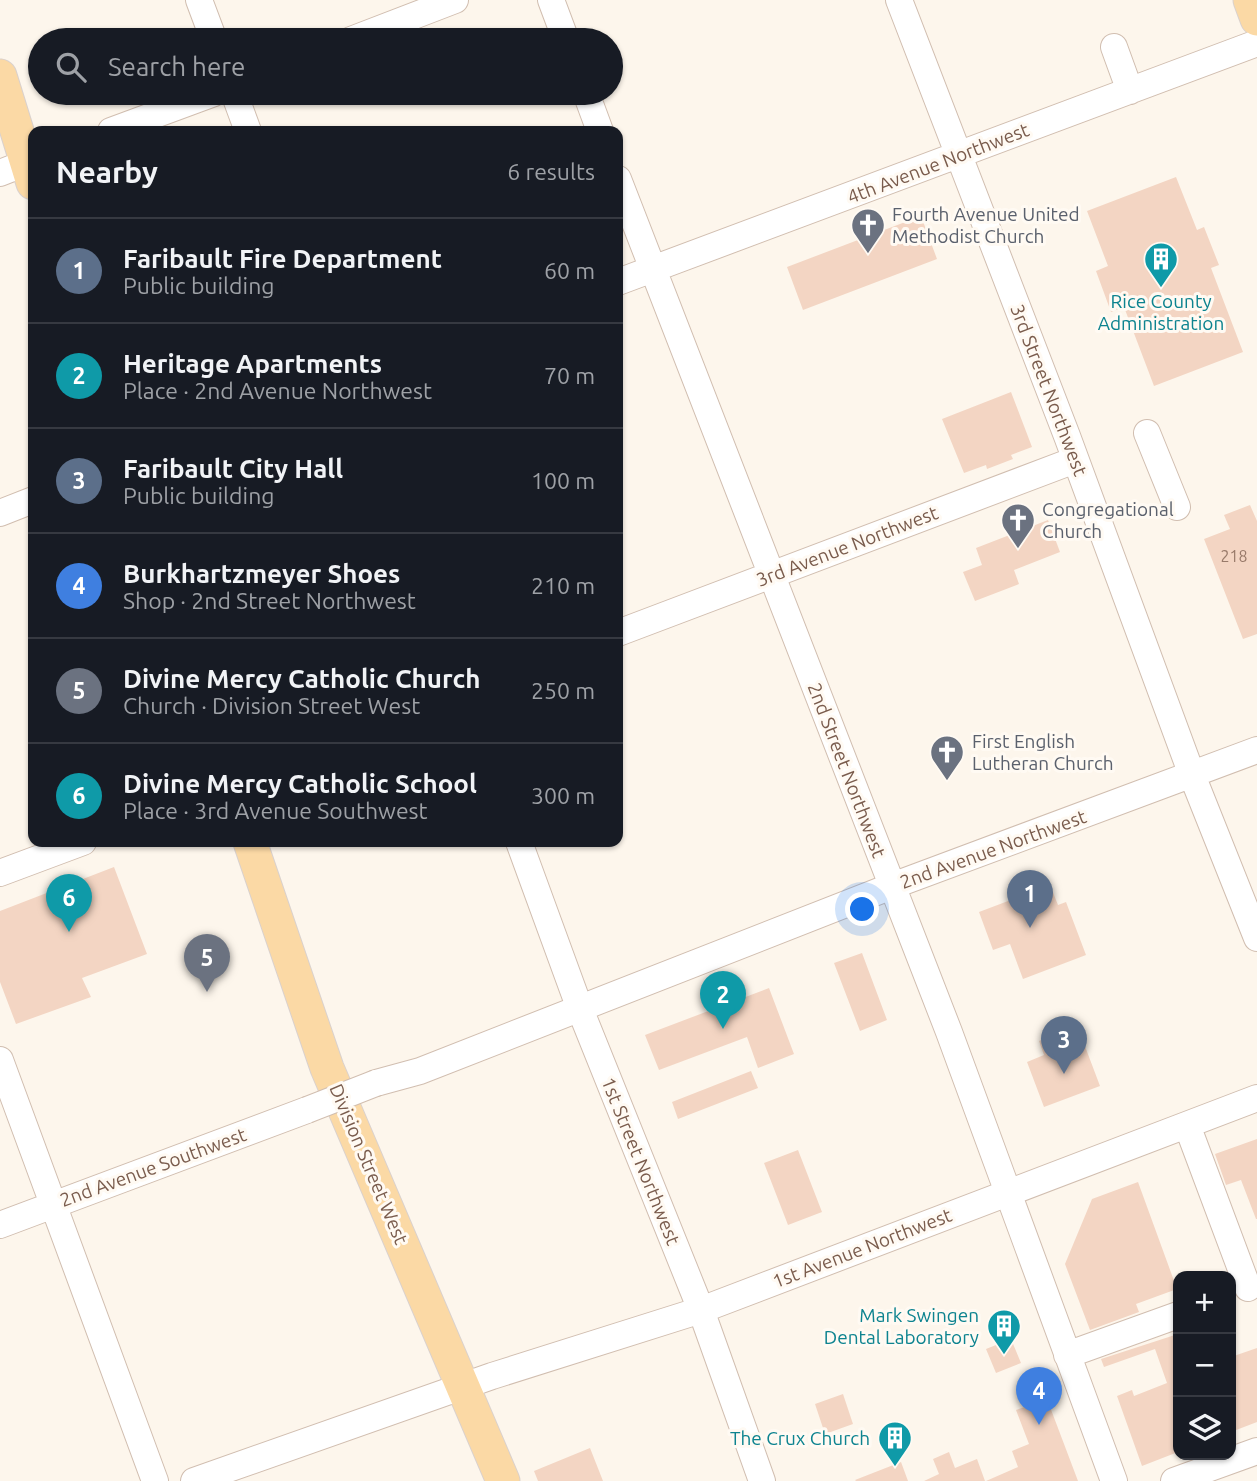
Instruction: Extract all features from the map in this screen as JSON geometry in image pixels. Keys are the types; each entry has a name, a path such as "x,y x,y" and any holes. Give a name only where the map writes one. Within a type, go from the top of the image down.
{"main road":[{"path":"1250,0 1257,19"},
{"path":"0,76 23,170"},
{"name":"Division Street West","path":"252,847 327,1068 503,1481"}],"street":[{"path":"199,0 210,28"},
{"path":"382,28 455,0"},
{"path":"551,0 562,28"},
{"name":"3rd Street Northwest","path":"899,0 1192,775 1257,938"},
{"name":"4th Avenue Northwest","path":"623,280 1257,43"},
{"path":"1114,47 1130,91"},
{"path":"125,126 181,105"},
{"path":"238,105 246,126"},
{"path":"590,105 598,126"},
{"name":"2nd Street Northwest","path":"623,191 949,1032 1114,1481"},
{"path":"1147,433 1177,507"},
{"name":"3rd Avenue Northwest","path":"623,630 1075,460"},
{"path":"0,513 28,502"},
{"name":"2nd Avenue Northwest","path":"376,1083 420,1070 892,886 1257,750"},
{"path":"0,873 70,847"},
{"name":"1st Street Northwest","path":"521,847 580,1009 701,1310 762,1481"},
{"path":"0,1060 155,1481"},
{"name":"2nd Avenue Southwest","path":"0,1225 376,1083"},
{"name":"1st Avenue Northwest","path":"194,1481 463,1387 701,1310 1007,1191 1257,1098"},
{"path":"1187,1125 1245,1289"},
{"path":"1067,1355 1173,1317"},
{"path":"1174,1481 1257,1451"}],"building":[{"name":"Rice County Administration","path":"1176,177 1197,230 1204,227 1219,265 1211,268 1243,352 1154,386 1124,307 1111,312 1096,271 1108,266 1087,211"},
{"path":"921,216 937,259 803,310 787,267"},
{"path":"1011,392 1032,447 1011,455 1013,459 987,469 986,465 964,473 942,419"},
{"path":"1250,505 1257,521 1257,634 1243,639 1204,539 1230,529 1224,515"},
{"path":"1048,520 1060,552 1014,570 1019,584 975,601 963,572 982,565 976,548"},
{"path":"114,867 147,954 82,978 91,997 16,1024 0,982 0,911"},
{"path":"1050,885 1058,905 1066,902 1086,955 1023,979 1010,944 993,950 979,912"},
{"path":"862,953 887,1020 860,1031 834,963"},
{"path":"769,988 794,1054 758,1068 747,1037 659,1070 645,1035"},
{"path":"1057,1033 1063,1049 1083,1041 1100,1086 1044,1107 1027,1062 1044,1055 1039,1041"},
{"path":"751,1071 758,1088 678,1119 672,1102"},
{"path":"1257,1139 1256,1219 1241,1180 1226,1185 1215,1154"},
{"path":"798,1150 822,1212 788,1225 764,1163"},
{"path":"1138,1182 1173,1278 1173,1290 1136,1304 1139,1312 1090,1330 1065,1264 1092,1199"},
{"path":"1173,1336 1173,1454 1142,1466 1117,1396 1132,1390 1134,1396 1167,1383 1155,1349 1104,1367 1101,1359"},
{"name":"Mark Swingen Dental Laboratory","path":"1011,1339 1021,1363 996,1373 986,1349"},
{"path":"1257,1348 1257,1422 1236,1430 1236,1397 1236,1355"},
{"path":"843,1394 853,1424 825,1434 815,1404"},
{"path":"1047,1399 1078,1481 986,1481 1018,1467 1012,1451 1029,1444 1016,1410"},
{"path":"590,1448 603,1481 538,1481 534,1471"},
{"path":"949,1452 955,1468 977,1459 985,1481 924,1481 939,1474 933,1459"},
{"name":"The Crux Church","path":"901,1462 908,1481 855,1480"}],"place":[{"name":"Fourth Avenue United Methodist Church","path":"868,255"},
{"name":"Rice County Administration","path":"1161,289"},
{"name":"Congregational Church","path":"1018,550"},
{"name":"First English Lutheran Church","path":"947,782"},
{"name":"Faribault Fire Department","path":"1030,928"},
{"name":"Divine Mercy Catholic School","path":"69,932"},
{"name":"Divine Mercy Catholic Church","path":"207,992"},
{"name":"Heritage Apartments","path":"723,1029"},
{"name":"Faribault City Hall","path":"1064,1074"},
{"name":"Mark Swingen Dental Laboratory","path":"1004,1356"},
{"name":"Burkhartzmeyer Shoes","path":"1039,1425"},
{"name":"The Crux Church","path":"895,1468"}]}
